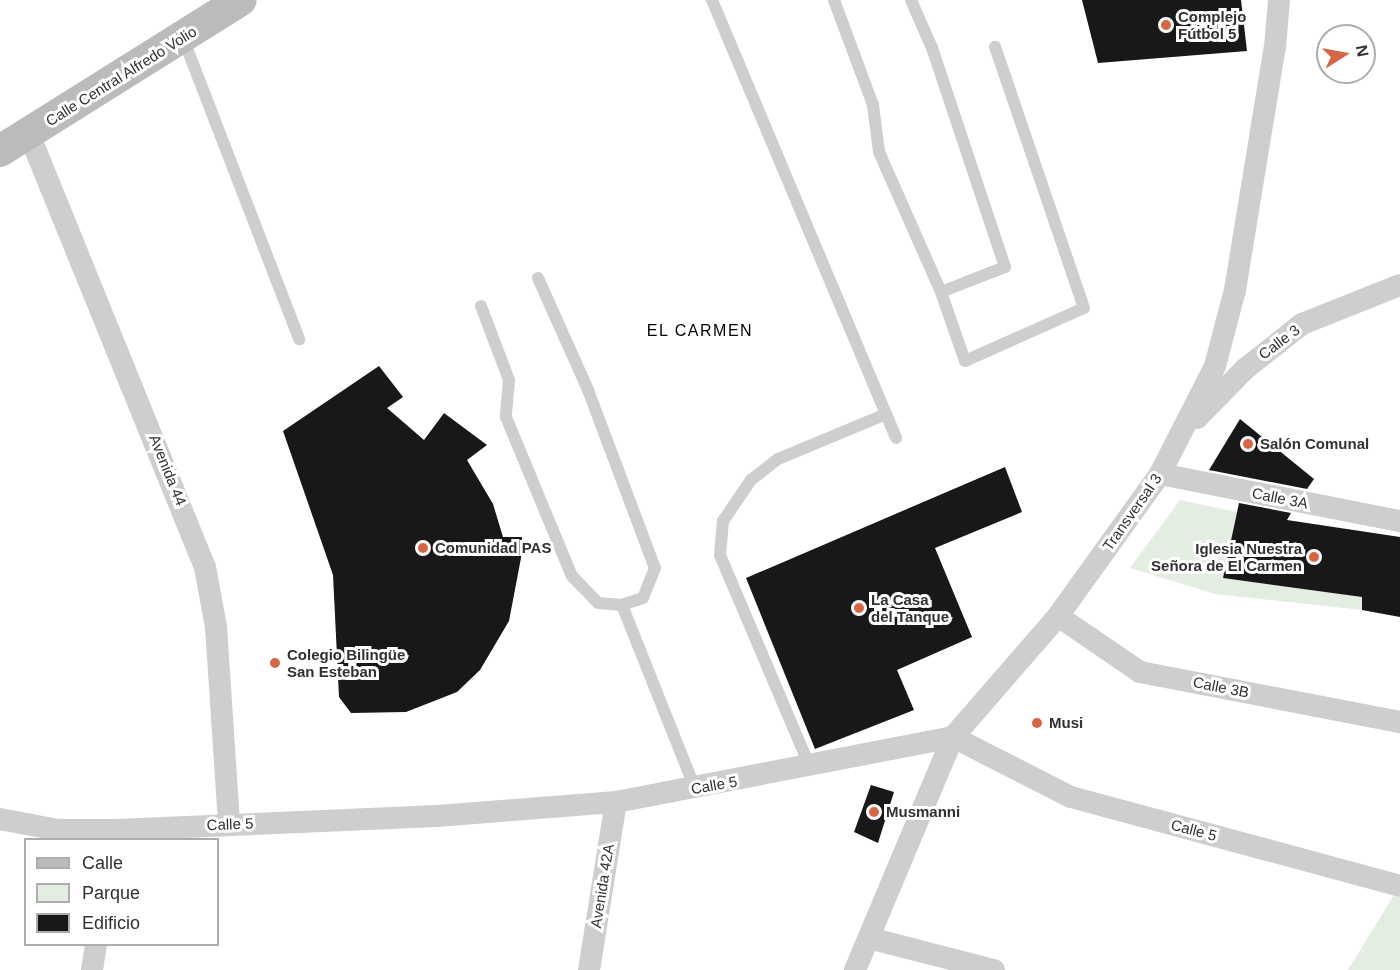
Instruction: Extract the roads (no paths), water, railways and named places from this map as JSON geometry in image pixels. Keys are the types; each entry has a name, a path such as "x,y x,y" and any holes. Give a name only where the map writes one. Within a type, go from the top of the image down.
{"main road":[{"name":"Calle Central Alfredo Volio","path":"0,151 240,0"}],"street":[{"name":"Transversal 3","path":"855,970 953,737 1059,616 1160,474 1215,366 1235,290 1275,47 1279,0"},
{"name":"Avenida 44","path":"29,134 205,567 216,627 229,824"},
{"name":"Calle 3","path":"1181,434 1281,338 1302,324 1400,285"},
{"name":"Calle 3A","path":"1160,474 1400,521"},
{"name":"Calle 3B","path":"1059,616 1140,672 1400,722"},
{"name":"Calle 5","path":"0,819 58,830 115,835 229,824 437,816 616,802 810,767 953,737 1071,797 1400,886"},
{"name":"Avenida 42A","path":"589,970 616,802"},
{"path":"869,938 994,970"},
{"path":"92,970 96,946"}],"lane":[{"path":"712,0 896,438"},
{"path":"834,0 873,105 879,152 941,292 965,361 1084,308 995,47"},
{"path":"911,0 932,48 1005,267 941,292"},
{"path":"183,37 299,339"},
{"path":"481,306 509,380 506,417 572,576 598,603 622,605 643,598 655,568 584,381 538,278"},
{"path":"810,767 720,555 723,521 751,480 778,459 886,414"},
{"path":"622,605 695,788"}],"place":[{"name":"Complejo Fútbol 5","path":"1166,25"},
{"name":"Salón Comunal","path":"1248,444"},
{"name":"Comunidad PAS","path":"423,548"},
{"name":"Iglesia Nuestra Señora de El Carmen","path":"1314,557"},
{"name":"La Casa del Tanque","path":"859,608"},
{"name":"Colegio Bilingüe San Esteban","path":"275,663"},
{"name":"Musi","path":"1037,723"},
{"name":"Musmanni","path":"874,812"}],"district":[{"name":"EL CARMEN","path":"700,331"}]}
